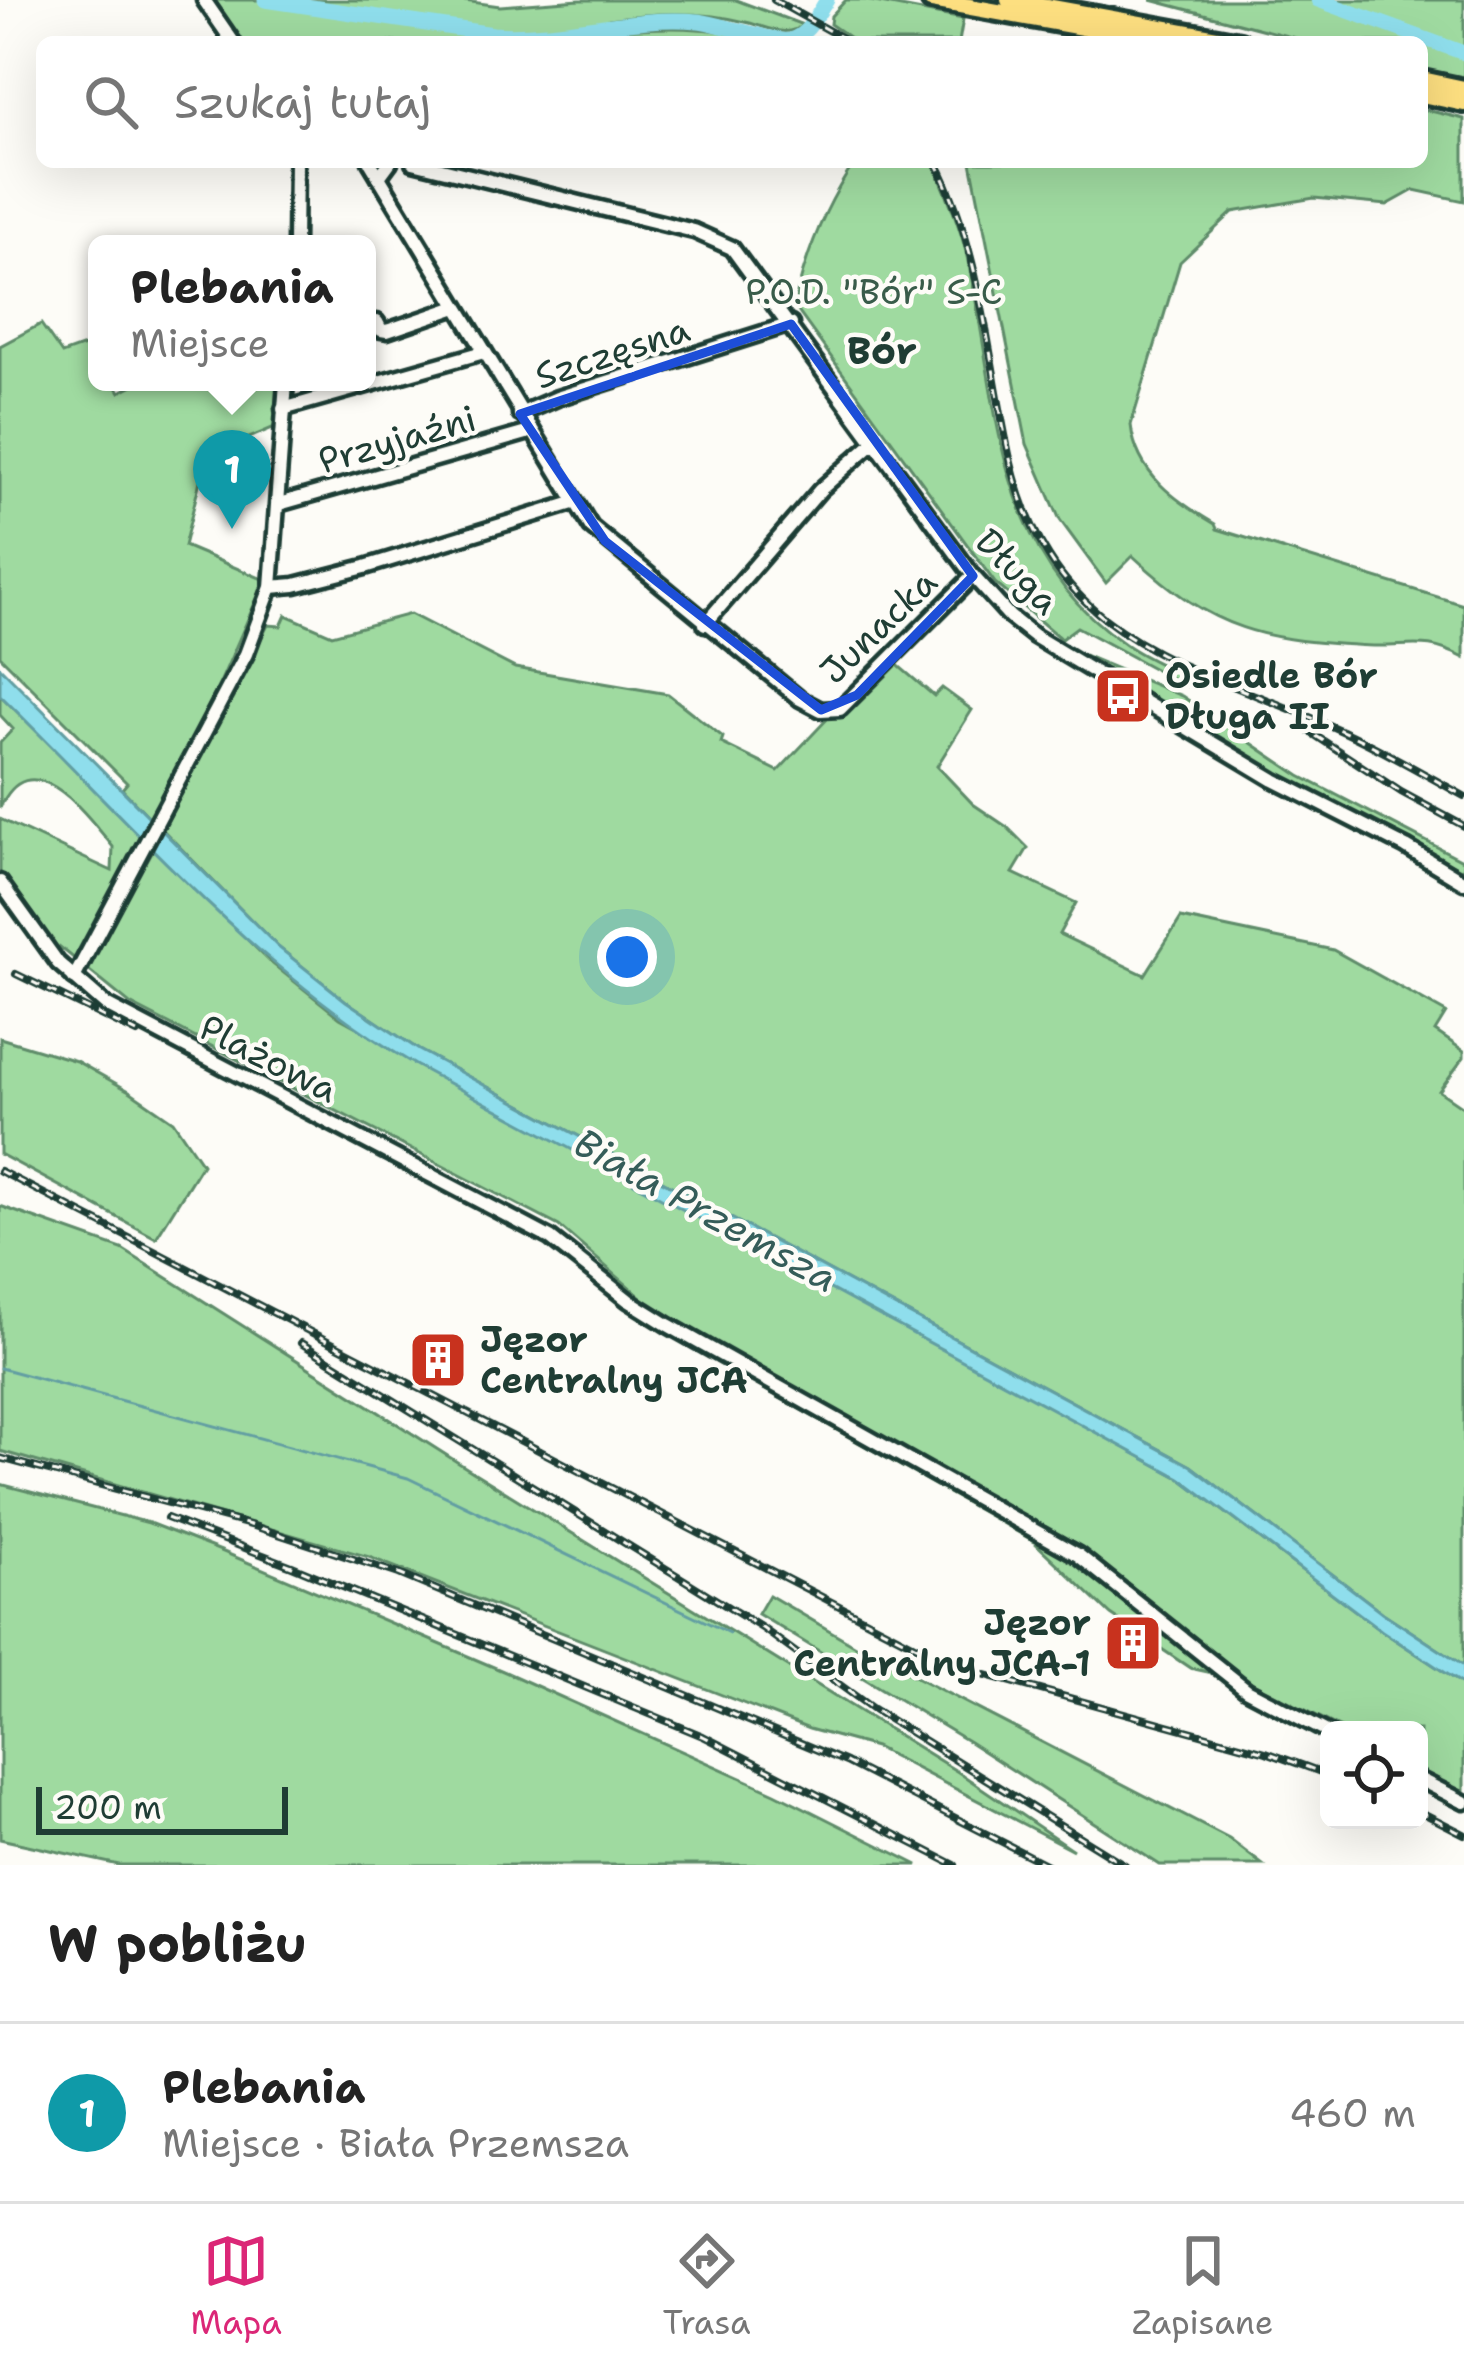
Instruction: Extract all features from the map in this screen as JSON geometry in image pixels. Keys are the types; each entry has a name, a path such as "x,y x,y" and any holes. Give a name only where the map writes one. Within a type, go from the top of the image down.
{"highway":[{"path":"931,0 1019,6 1203,36"},
{"path":"1019,6 1141,36"},
{"path":"1428,81 1464,89"},
{"path":"1428,95 1464,103"}],"street":[{"path":"204,0 229,36"},
{"path":"295,235 296,168"},
{"path":"374,168 573,503 605,542 705,624 820,490 875,441"},
{"path":"379,176 385,168"},
{"name":"Długa","path":"437,168 720,239 743,258 973,576 1010,617 1274,780 1464,882"},
{"path":"377,322 387,331 457,307"},
{"name":"Szczęsna","path":"520,414 791,324"},
{"path":"376,383 484,352"},
{"path":"74,978 246,654 271,587 285,391"},
{"path":"284,409 347,391"},
{"name":"Przyjaźni","path":"279,503 530,431"},
{"path":"271,587 365,567 573,503"},
{"name":"Junacka","path":"705,624 800,699 821,710 841,709 973,576"},
{"name":"Plażowa","path":"0,882 58,964 106,1005 550,1238 628,1300 668,1325 1078,1556 1247,1690 1320,1727"},
{"path":"1428,1784 1464,1802"}],"highlighted area":[{"path":"791,324 973,576 857,695 821,710 605,541 520,414"}],"green space":[{"path":"214,0 457,0 500,6 580,0 736,0 803,25 784,31 715,16 680,14 609,19 608,31 667,28 745,36 239,36"},
{"path":"846,0 865,0 963,19 960,36 847,36 830,24 831,16"},
{"path":"1151,0 1464,0 1464,80 1428,72 1428,36 1287,36"},
{"path":"1428,110 1464,119 1464,201 1414,190 1387,205 1314,198 1233,212 1180,262 1131,425 1149,472 1217,529 1464,605 1464,658 1429,646 1301,641 1242,628 1189,601 1133,556 1106,583 1060,520 1027,444 972,168 1428,168"},
{"name":"P.O.D. \"Bór\" S-C","path":"851,168 935,168 965,248 1006,465 1023,516 1047,563 1080,606 1133,649 1190,678 1186,686 1077,627 1061,639 995,583 794,306 817,231"},
{"path":"41,324 62,354 88,344 88,391 277,391 275,427 206,456 184,546 265,580 219,685 151,819 122,789 127,783 0,656 0,346"},
{"path":"410,614 515,668 668,694 723,737 721,743 778,771 887,656 934,696 942,688 972,710 937,766 973,804 1028,848 1013,873 1076,903 1059,934 1145,975 1181,918 1333,950 1446,1013 1435,1031 1464,1051 1439,1091 1464,1108 1464,1666 1383,1613 1191,1466 419,1050 278,947 163,830 268,625 281,626 286,615 332,635"},
{"path":"1077,655 1182,696 1300,776 1464,861 1464,867 1274,774"},
{"path":"0,695 143,836 134,854 147,861 154,848 270,962 340,1018 1180,1478 1382,1631 1464,1685 1464,1794 1428,1775 1428,1721 1327,1721 1249,1681 1190,1668 1111,1615 1032,1540 716,1362 559,1226 130,1004 60,947 58,957 0,875 0,819 112,871 113,847 74,803 43,781 27,780 13,788 0,808 0,743 13,729 0,715"},
{"path":"0,1038 76,1061 173,1121 202,1164 156,1238 0,1154"},
{"path":"0,1206 122,1249 958,1772 1073,1850 875,1747 809,1729 369,1557 0,1451"},
{"path":"0,1484 149,1523 221,1551 775,1793 918,1865 119,1865 0,1839"},
{"path":"769,1595 856,1646 1229,1839 1263,1865 1160,1865 758,1614"}],"water":[{"name":"Biała Przemsza","path":"0,667 278,947 346,1001 419,1050 1191,1466 1383,1613 1464,1666 1464,1685 1382,1631 1180,1478 417,1066 358,1028 302,986 198,894 0,695"}],"waterway":[{"path":"265,0 493,34 672,20 760,36"},
{"path":"798,36 827,0"},
{"path":"1318,0 1417,36"},
{"path":"1428,40 1464,53"},
{"path":"0,1368 408,1478 729,1633"}],"railway":[{"path":"774,0 838,36"},
{"path":"939,168 974,272 1011,463 1032,525 1061,574 1096,611 1138,641 1184,666 1358,738 1464,796"},
{"path":"1301,726 1401,792 1464,826"},
{"path":"16,974 137,1033"},
{"path":"0,1171 957,1667 1266,1752 1320,1772"},
{"path":"301,1343 762,1628 873,1709 1125,1865"},
{"path":"0,1458 254,1526 399,1574 846,1762 1047,1865"},
{"path":"167,1518 703,1736 955,1865"},
{"path":"1428,1816 1464,1834"}],"place":[{"name":"Plebania","path":"232,529"},
{"name":"Osiedle Bór Długa II","path":"1123,696"},
{"name":"Jęzor Centralny JCA","path":"438,1360"},
{"name":"Jęzor Centralny JCA-1","path":"1133,1643"}],"district":[{"name":"Bór","path":"882,350"}]}
